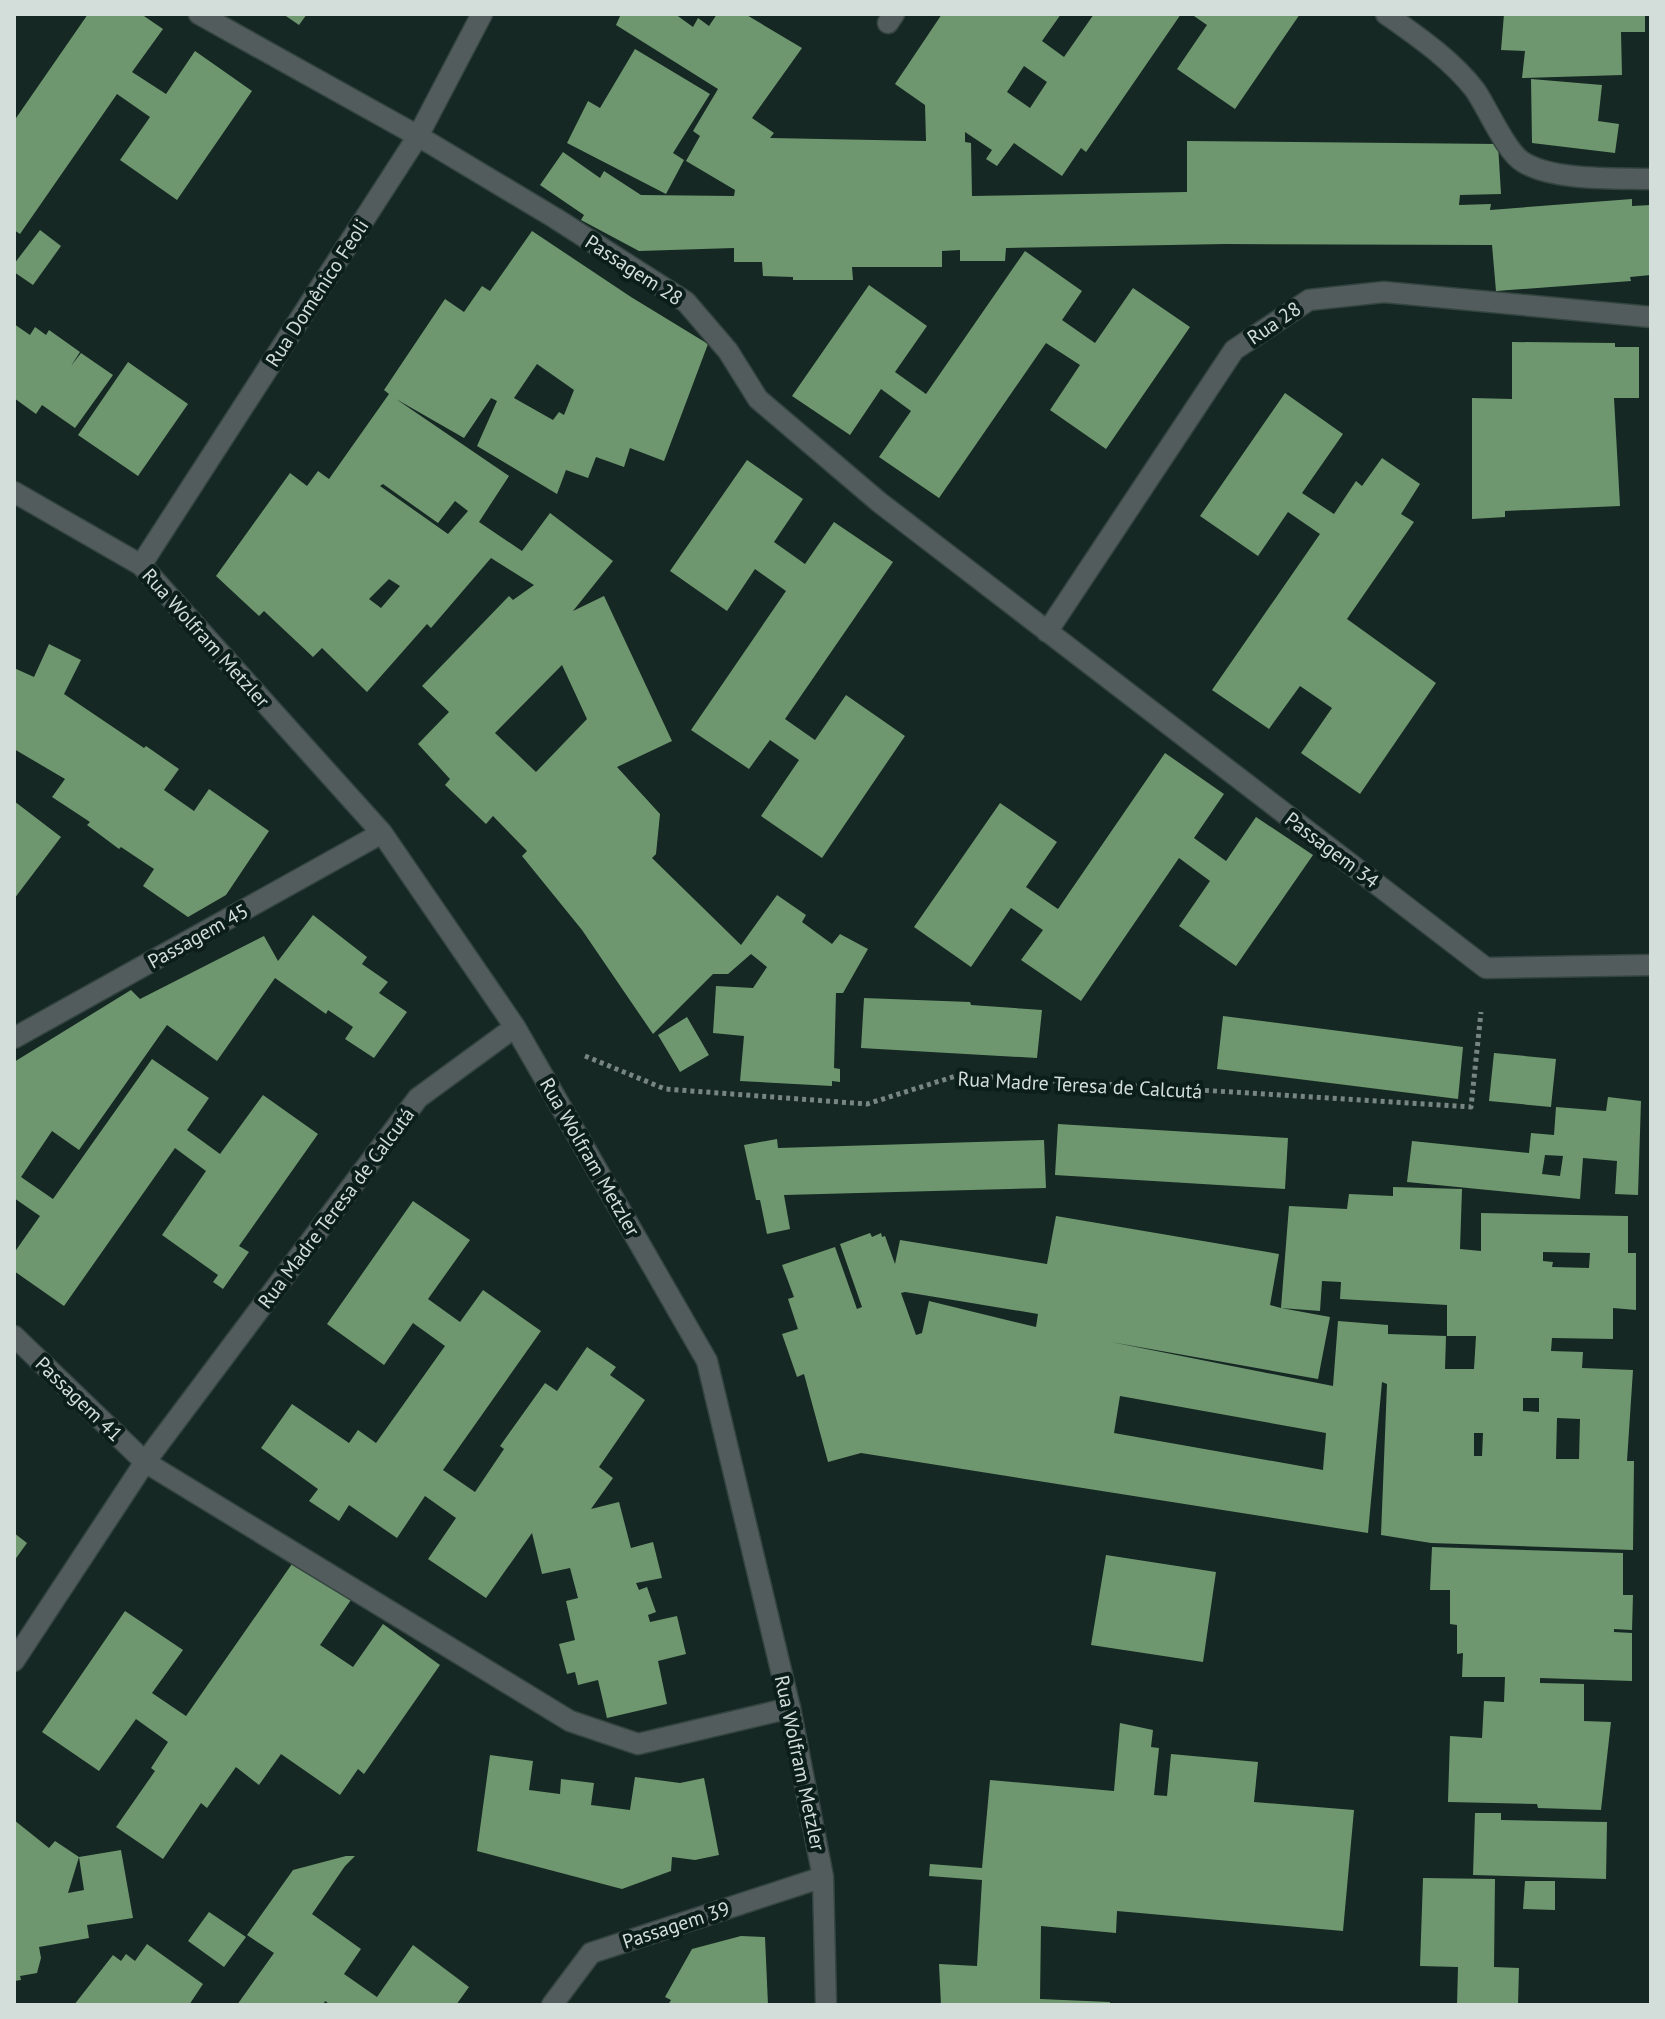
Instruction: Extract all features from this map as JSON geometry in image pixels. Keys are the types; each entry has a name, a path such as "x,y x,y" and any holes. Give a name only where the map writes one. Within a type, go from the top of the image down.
{"street":[{"name":"Passagem 28","path":"199,14 418,136 555,218 686,302 728,351 758,399 879,502 1047,632"},
{"name":"Rua Domênico Feoli","path":"141,565 418,136 482,14"},
{"path":"1386,14 1428,43 1474,89 1521,162 1555,173 1592,178 1651,179"},
{"name":"Rua 28","path":"1047,632 1234,350 1309,300 1384,292 1651,317"},
{"name":"Rua Wolfram Metzler","path":"14,492 141,565 382,833 515,1027 707,1361 790,1708 823,1877 826,2005"},
{"name":"Passagem 34","path":"1047,632 1486,968"},
{"name":"Passagem 45","path":"14,1038 382,833"},
{"path":"1486,968 1651,965"},
{"name":"Rua Madre Teresa de Calcutá","path":"14,1661 145,1462 418,1098 515,1027"},
{"name":"Passagem 41","path":"14,1336 145,1462 570,1721 638,1744 790,1708"},
{"name":"Passagem 39","path":"552,2005 591,1953 823,1877"}],"path":[{"name":"Rua Madre Teresa de Calcutá","path":"583,1055 665,1089 867,1104 959,1075 1471,1107 1486,968"}],"building":[{"path":"88,14 141,14 163,29 132,72 166,94 195,51 252,91 177,200 120,160 150,117 117,94 20,234 14,230 14,121"},
{"path":"283,14 307,14 299,25"},
{"path":"621,14 675,14 693,27 698,18 709,26 717,14 745,14 802,48 752,118 774,133 770,138 926,141 925,105 895,84 942,14 1061,14 1042,41 1064,57 1094,14 1181,14 1086,152 1081,148 1062,176 1014,143 997,166 986,159 992,150 965,132 965,142 971,143 972,196 1187,192 1187,141 1498,144 1501,194 1460,195 1459,205 1491,204 1490,210 1632,199 1632,206 1651,205 1651,275 1630,277 1631,281 1496,291 1492,245 1225,244 1006,248 1005,261 960,261 960,250 942,251 942,267 852,267 853,280 793,280 793,277 763,276 762,262 734,262 734,248 639,251 581,220 584,215 540,185 563,152 600,178 604,171 641,195 734,196 735,190 686,161 700,136 693,131 718,89 616,25","holes":["1024,66 1047,82 1030,108 1007,92"]},
{"path":"1191,14 1300,14 1235,109 1177,69 1207,25"},
{"path":"1504,14 1645,14 1645,32 1621,32 1622,75 1522,78 1525,51 1501,50"},
{"path":"635,49 710,94 673,153 684,160 666,194 567,143 588,101 600,108"},
{"path":"1531,79 1602,85 1598,121 1619,124 1615,153 1532,143"},
{"path":"40,230 61,246 33,285 14,272 14,264"},
{"path":"532,231 708,344 664,461 630,448 624,467 596,457 588,478 566,470 557,494 477,446 497,401 491,398 464,438 396,399 509,476 479,522 522,551 550,513 613,561 573,611 604,596 672,741 617,767 660,814 656,854 652,858 741,945 777,895 806,915 802,922 832,944 840,934 868,949 843,993 836,993 834,1068 840,1069 840,1082 832,1081 832,1086 740,1081 744,1036 713,1033 716,986 753,988 767,967 751,954 728,974 713,974 653,1034 582,930 522,856 527,851 493,816 486,824 445,785 450,779 418,744 449,712 422,686 509,596 513,600 534,585 491,558 431,628 427,624 367,692 322,648 313,657 264,611 259,616 216,576 290,473 307,486 318,471 329,479 389,394 384,390 445,299 464,312 482,286 490,291","holes":["537,364 574,390 564,415 559,412 553,420 514,398","383,484 438,523 455,501 468,511 448,534 380,486","389,579 400,586 381,608 369,599","562,665 587,719 536,772 495,733"]},
{"path":"1025,251 1082,291 1062,320 1095,343 1133,288 1190,327 1106,449 1050,410 1080,365 1046,343 939,498 879,457 911,411 881,389 850,435 792,396 869,285 927,326 895,372 926,394"},
{"path":"14,324 30,335 35,327 46,335 49,330 80,352 71,366 81,353 113,375 75,428 42,405 36,414 14,398"},
{"path":"1512,342 1615,343 1615,347 1639,347 1639,398 1614,398 1620,506 1505,511 1505,517 1472,519 1472,398 1512,399"},
{"path":"128,362 188,404 138,476 78,435"},
{"path":"1285,393 1343,434 1302,493 1334,514 1356,481 1362,486 1382,458 1420,484 1401,514 1414,522 1347,619 1436,683 1360,794 1301,753 1332,708 1300,686 1269,729 1212,690 1320,534 1288,512 1258,556 1200,516"},
{"path":"747,460 803,499 774,542 805,564 834,522 893,562 785,719 815,740 846,695 905,736 822,858 761,816 799,760 770,740 749,769 691,730 786,591 755,569 727,611 670,571"},
{"path":"49,644 81,660 64,694 179,769 164,790 194,811 209,789 269,831 226,895 188,917 143,886 154,869 121,847 119,849 87,825 90,822 52,797 65,779 14,749 14,668 34,677"},
{"path":"1165,753 1224,794 1194,838 1226,861 1256,817 1313,855 1236,966 1179,926 1210,881 1179,858 1081,1001 1021,960 1043,930 1011,908 971,967 914,927 1000,803 1057,842 1026,887 1058,909"},
{"path":"14,801 61,837 14,899"},
{"path":"313,915 367,957 362,964 388,982 379,993 407,1012 374,1058 345,1039 353,1027 328,1010 326,1014 275,978 217,1061 167,1025 79,1150 52,1131 21,1177 53,1199 152,1059 209,1098 187,1130 220,1154 263,1095 318,1134 239,1246 249,1252 223,1289 213,1282 218,1275 162,1235 206,1171 175,1148 64,1306 14,1271 14,1253 40,1216 14,1198 14,1062 131,990 140,999 264,936 278,961"},
{"path":"864,998 970,1002 971,1005 1042,1010 1037,1058 861,1048"},
{"path":"1223,1016 1463,1047 1458,1099 1217,1069"},
{"path":"687,1017 709,1055 680,1072 658,1035"},
{"path":"1494,1053 1556,1059 1551,1107 1489,1101"},
{"path":"1608,1097 1641,1101 1638,1195 1615,1194 1617,1161 1583,1158 1580,1199 1407,1182 1412,1141 1529,1153 1531,1133 1554,1135 1556,1107 1606,1111","holes":["1545,1155 1563,1156 1560,1176 1542,1174"]},
{"path":"1058,1124 1288,1138 1285,1189 1055,1175"},
{"path":"777,1139 778,1148 1044,1140 1046,1188 784,1195 790,1229 767,1234 744,1145"},
{"path":"1393,1187 1462,1189 1460,1249 1481,1251 1481,1213 1628,1216 1628,1253 1636,1253 1636,1310 1613,1308 1613,1339 1552,1338 1551,1351 1583,1352 1582,1368 1633,1370 1627,1461 1634,1461 1633,1550 1431,1543 1381,1535 1387,1384 1382,1382 1368,1533 861,1453 828,1462 804,1374 797,1377 782,1334 798,1329 788,1299 794,1297 782,1265 835,1247 857,1309 862,1307 840,1244 870,1233 872,1237 881,1233 882,1237 885,1236 895,1264 900,1240 1047,1264 1056,1216 1279,1254 1270,1305 1281,1308 1289,1206 1347,1209 1349,1194 1393,1196","holes":["1543,1252 1590,1253 1589,1268 1552,1267 1553,1262 1543,1261","1322,1281 1341,1282 1340,1299 1447,1305 1447,1336 1476,1336 1474,1369 1445,1369 1446,1336 1388,1334 1388,1325 1338,1321 1333,1386 1111,1342 1318,1379 1330,1317 1281,1308 1320,1311","901,1293 1038,1314 1036,1327 929,1301 922,1333 916,1335","1120,1396 1326,1433 1323,1470 1114,1433","1523,1398 1539,1398 1539,1412 1523,1411","1557,1418 1580,1419 1579,1459 1556,1459","1474,1433 1483,1433 1482,1456 1474,1456"]},
{"path":"413,1201 470,1240 428,1299 460,1322 483,1290 541,1331 443,1470 475,1492 504,1449 500,1446 545,1383 557,1391 587,1347 616,1367 610,1375 645,1400 599,1467 613,1478 591,1509 619,1502 631,1548 653,1542 662,1578 636,1583 639,1590 647,1587 656,1612 648,1615 650,1622 677,1616 686,1654 658,1661 667,1704 607,1718 598,1680 578,1685 575,1672 567,1674 559,1644 575,1640 566,1601 578,1598 570,1568 542,1574 532,1533 486,1598 428,1559 456,1518 425,1496 397,1538 349,1505 339,1521 309,1501 318,1489 261,1448 292,1404 349,1443 358,1430 376,1443 445,1346 413,1323 384,1365 327,1324"},
{"path":"14,1533 27,1543 14,1561"},
{"path":"1432,1547 1623,1553 1623,1595 1633,1595 1632,1630 1614,1629 1614,1632 1632,1633 1632,1681 1540,1678 1540,1683 1584,1684 1584,1721 1611,1722 1601,1810 1538,1808 1537,1804 1448,1802 1450,1736 1482,1738 1484,1701 1504,1702 1505,1677 1462,1677 1463,1653 1457,1654 1457,1625 1450,1624 1450,1590 1430,1590"},
{"path":"1106,1555 1216,1572 1203,1662 1091,1645"},
{"path":"294,1561 351,1600 320,1645 353,1667 383,1624 440,1665 364,1774 358,1769 340,1795 281,1754 259,1785 236,1767 207,1808 201,1803 163,1859 116,1827 155,1771 151,1768 168,1742 136,1719 99,1771 42,1732 125,1611 183,1650 152,1693 186,1716"},
{"path":"1120,1723 1153,1730 1151,1747 1159,1748 1154,1795 1167,1796 1171,1754 1258,1762 1254,1802 1354,1810 1343,1931 1117,1911 1116,1933 1041,1926 1040,1999 1110,2002 1110,2005 941,2005 939,1964 977,1966 982,1880 929,1876 930,1864 982,1868 990,1780 1114,1791"},
{"path":"490,1755 533,1761 529,1790 560,1794 561,1779 594,1783 591,1805 630,1810 635,1777 680,1783 704,1778 719,1855 695,1860 672,1857 671,1871 622,1889 477,1851"},
{"path":"1475,1813 1501,1813 1501,1820 1607,1822 1606,1879 1473,1875"},
{"path":"14,1820 49,1848 55,1841 79,1857 121,1850 133,1918 87,1925 89,1938 39,1947 41,1958 37,1973 20,1976 21,1980 14,1981","holes":["79,1857 84,1890 68,1893"]},
{"path":"355,1856 312,1914 361,1949 344,1974 377,1997 413,1945 469,1987 456,2005 331,2005 325,2001 323,2005 237,2005 274,1953 247,1935 293,1870"},
{"path":"1423,1878 1495,1879 1494,1967 1519,1968 1518,2005 1457,2005 1458,1967 1420,1966"},
{"path":"1525,1881 1555,1881 1555,1910 1523,1909"},
{"path":"209,1912 246,1937 224,1967 188,1941"},
{"path":"741,1936 765,1937 768,2005 668,2005 671,2000 665,1997 692,1949"},
{"path":"147,1944 203,1984 189,2005 74,2005 113,1955 121,1961 126,1954 135,1961"}]}
